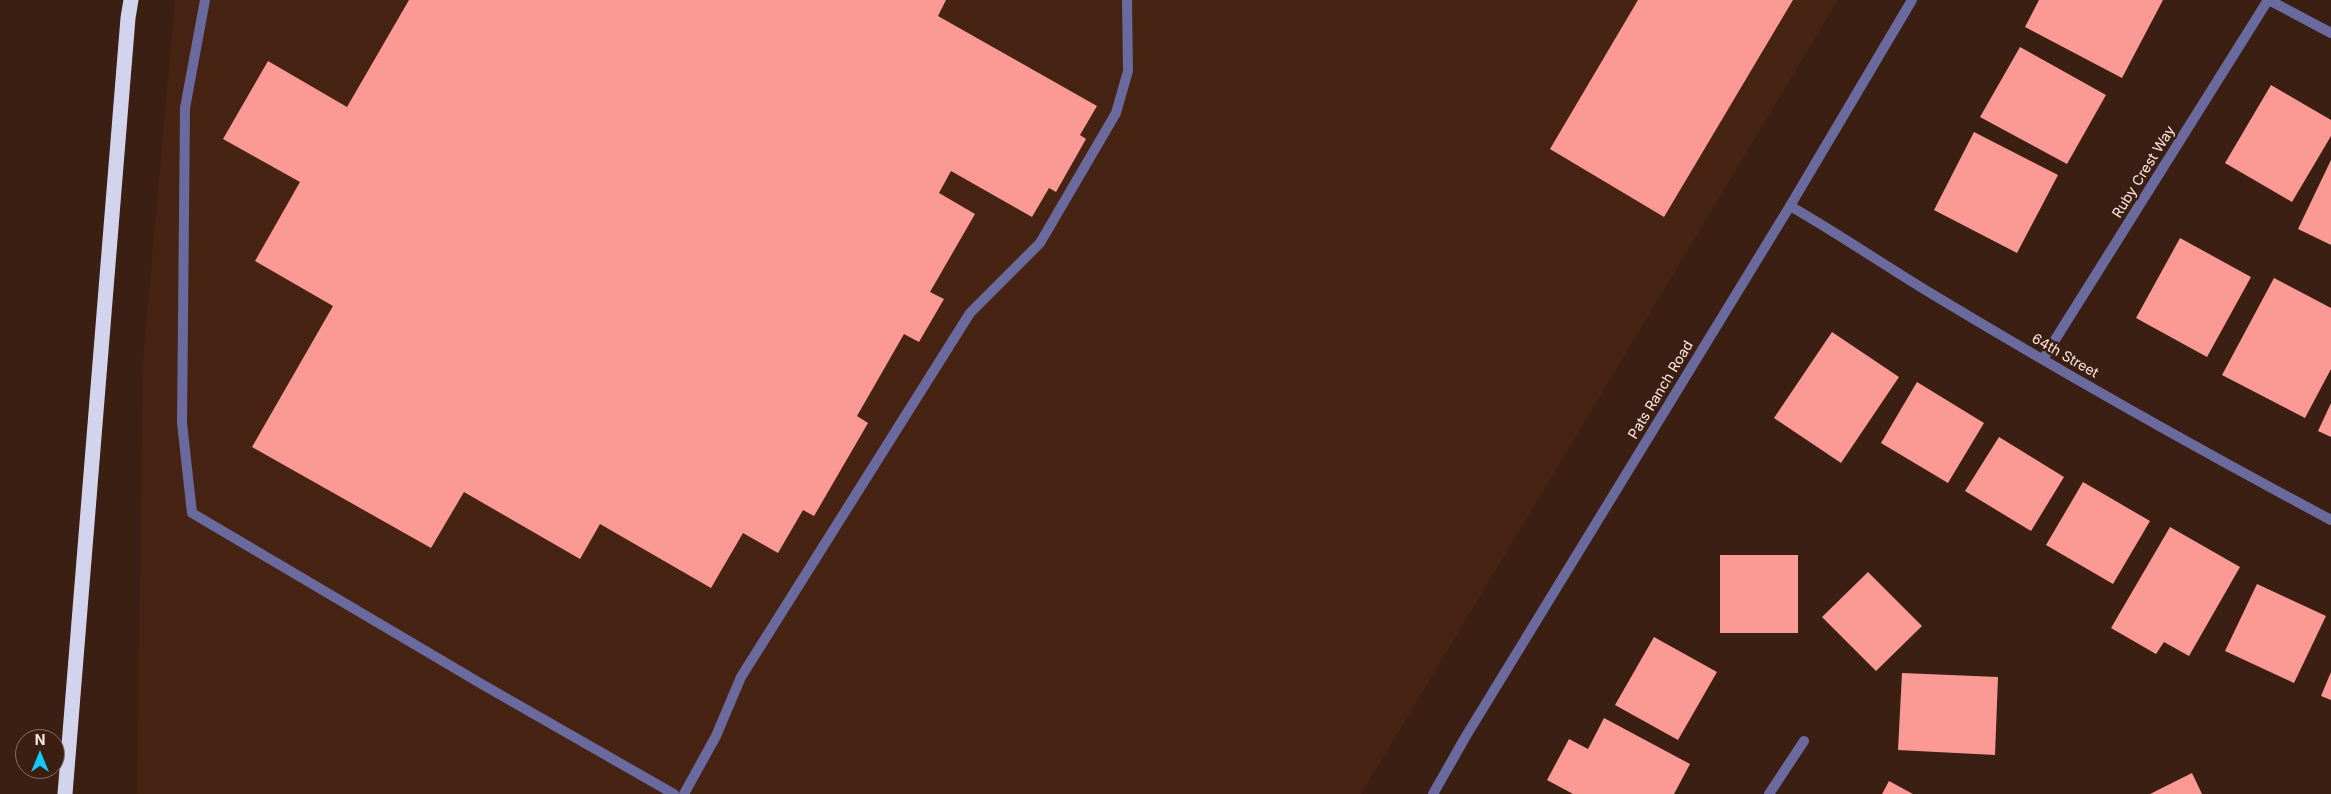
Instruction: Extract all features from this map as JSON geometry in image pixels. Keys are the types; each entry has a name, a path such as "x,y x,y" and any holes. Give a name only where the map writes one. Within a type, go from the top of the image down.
{"highway":[{"path":"65,794 127,28 131,0"}],"street":[{"path":"205,0 185,108 182,423 192,513 494,691 674,794"},
{"path":"684,794 716,736 741,677 970,313 1040,242 1116,113 1128,71 1127,0"},
{"name":"Pats Ranch Road","path":"1433,794 1466,736 1790,206 1912,0"},
{"path":"2269,0 2331,33"},
{"name":"Ruby Crest Way","path":"2043,359 2269,0"},
{"name":"64th Street","path":"1790,206 1842,236 1930,293 2185,442 2331,520"},
{"path":"1769,794 1804,741"}],"shaded area":[{"path":"175,0 1838,0 1361,794 137,794 143,359"}],"building":[{"path":"409,0 946,0 938,16 1097,106 1080,135 1086,139 1056,192 1049,188 1032,217 951,171 939,193 975,214 930,292 944,299 919,342 904,334 857,416 868,423 814,516 803,510 778,553 743,533 711,588 600,524 580,559 464,492 431,548 252,447 333,306 255,261 300,182 223,139 268,61 347,107"},
{"path":"1638,0 1793,0 1664,217 1550,149"},
{"path":"2039,0 2163,0 2122,78 2025,27"},
{"path":"2020,47 2106,95 2067,164 1980,117"},
{"path":"2271,85 2331,120 2331,136 2292,202 2225,163"},
{"path":"1974,132 2058,175 2017,253 1934,210"},
{"path":"2331,160 2331,245 2298,229"},
{"path":"2180,238 2251,277 2207,357 2136,318"},
{"path":"2274,278 2331,308 2331,369 2305,418 2222,375"},
{"path":"1832,332 1899,377 1841,463 1774,418"},
{"path":"1917,382 1984,423 1948,483 1881,443"},
{"path":"2331,403 2331,437 2318,431"},
{"path":"1999,437 2064,477 2031,531 1965,491"},
{"path":"2083,482 2150,521 2113,584 2046,545"},
{"path":"2170,527 2240,567 2189,656 2164,642 2156,654 2111,628"},
{"path":"1720,555 1798,555 1798,633 1720,633"},
{"path":"1868,572 1922,626 1876,671 1822,617"},
{"path":"2257,584 2326,616 2294,683 2225,651"},
{"path":"1654,637 1717,672 1678,740 1615,705"},
{"path":"2331,672 2331,700 2321,696"},
{"path":"1902,673 1998,677 1995,755 1898,750"},
{"path":"1604,718 1690,764 1674,794 1573,794 1547,780 1569,739 1588,749"},
{"path":"2192,773 2202,794 2150,794"},
{"path":"1889,781 1913,794 1882,794"}]}
